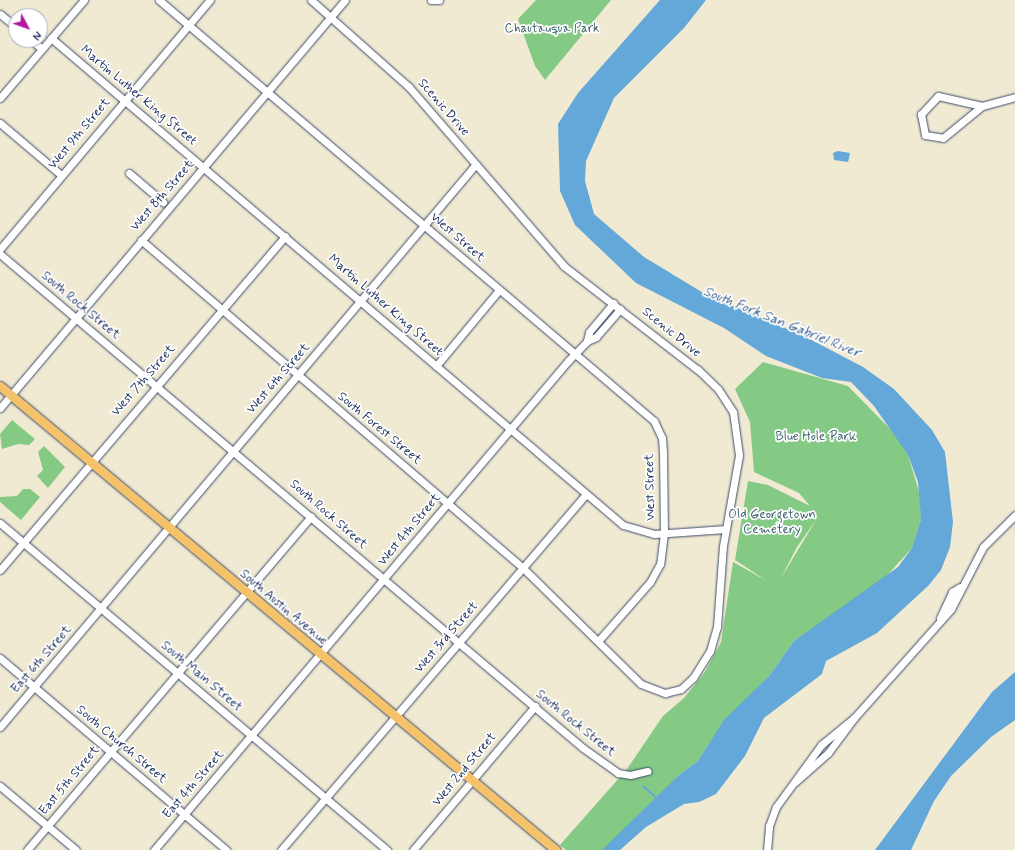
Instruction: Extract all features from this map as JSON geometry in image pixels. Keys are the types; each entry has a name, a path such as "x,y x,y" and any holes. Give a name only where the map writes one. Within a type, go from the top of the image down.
{"main road":[{"name":"South Austin Avenue","path":"0,386 319,656 554,848"}],"street":[{"path":"0,98 84,0"},
{"name":"West Street","path":"159,0 646,414 659,429 663,452 664,533"},
{"name":"West 9th Street","path":"0,248 210,0"},
{"name":"Scenic Drive","path":"312,0 410,87 564,266 708,379 732,412 739,455 726,529 714,642 686,686 665,693 648,689 599,640"},
{"name":"West 8th Street","path":"0,408 345,0"},
{"path":"0,14 8,20"},
{"name":"Martin Luther King Street","path":"51,38 623,525 640,532 664,533 726,529"},
{"path":"982,106 938,96 921,114 925,134 943,138 951,134 982,106 1015,97"},
{"path":"0,124 61,175"},
{"name":"West 6th Street","path":"102,609 234,450 361,302 476,164"},
{"path":"129,173 163,202"},
{"name":"West 7th Street","path":"0,570 155,385 222,311 285,236"},
{"name":"South Forest Street","path":"141,240 297,376 524,568 599,640"},
{"name":"South Rock Street","path":"0,254 234,450 535,706 618,773 630,775 648,771"},
{"path":"436,366 499,290"},
{"name":"West 4th Street","path":"587,341 589,332 613,303"},
{"name":"West 4th Street","path":"252,736 510,429 587,341 596,337 620,309"},
{"name":"West 3rd Street","path":"281,850 586,494"},
{"path":"795,782 828,753 854,718 940,618 951,609 960,587 983,547 1015,515"},
{"name":"East 5th Street","path":"27,850 176,672 311,516"},
{"name":"South Main Street","path":"0,523 387,850"},
{"path":"599,640 653,577 660,564 664,533"},
{"name":"East 6th Street","path":"0,727 102,609"},
{"name":"South Church Street","path":"0,658 226,850"},
{"name":"West 2nd Street","path":"413,850 535,706"},
{"path":"767,850 772,816 821,745 854,718"},
{"name":"East 4th Street","path":"154,850 252,736"},
{"path":"0,786 76,850"}],"green space":[{"name":"Chautauqua Park","path":"536,0 611,0 545,80 535,66 518,19"},
{"name":"Blue Hole Park","path":"763,362 848,386 894,433 908,455 920,495 921,519 912,548 882,581 794,641 769,676 714,737 698,761 680,774 611,850 566,850 560,845 627,769 663,716 684,698 705,672 721,642 733,562 767,581 735,560 748,481 768,485 810,506 799,493 754,472 750,422 735,389","holes":["816,520 781,578 797,547"]},
{"path":"12,420 35,439 29,445 18,444 2,449 0,434"},
{"path":"44,446 65,467 48,488 37,476 43,470 38,452"},
{"path":"23,489 30,489 40,497 21,520 0,502 0,497 17,496"}],"water":[{"path":"660,0 706,0 684,28 614,98 586,161 585,181 594,214 644,257 705,294 804,336 863,367 894,389 932,430 945,452 953,522 950,547 941,570 928,586 877,633 826,661 822,674 764,718 745,756 716,794 699,802 684,804 646,827 620,850 602,850 680,774 698,761 724,720 769,676 794,641 898,567 912,548 921,519 918,482 908,455 874,406 851,382 822,378 766,356 724,328 636,283 575,225 560,191 558,124 578,93"},
{"path":"838,151 850,153 848,162 834,160 833,153"},
{"path":"1015,672 1015,720 991,737 951,776 934,801 911,850 875,850 992,692"}],"waterway":[{"path":"643,786 659,800"}],"water label":[{"name":"South Fork San Gabriel River","path":"782,322"}],"park label":[{"name":"Old Georgetown Cemetery","path":"772,524"}]}
